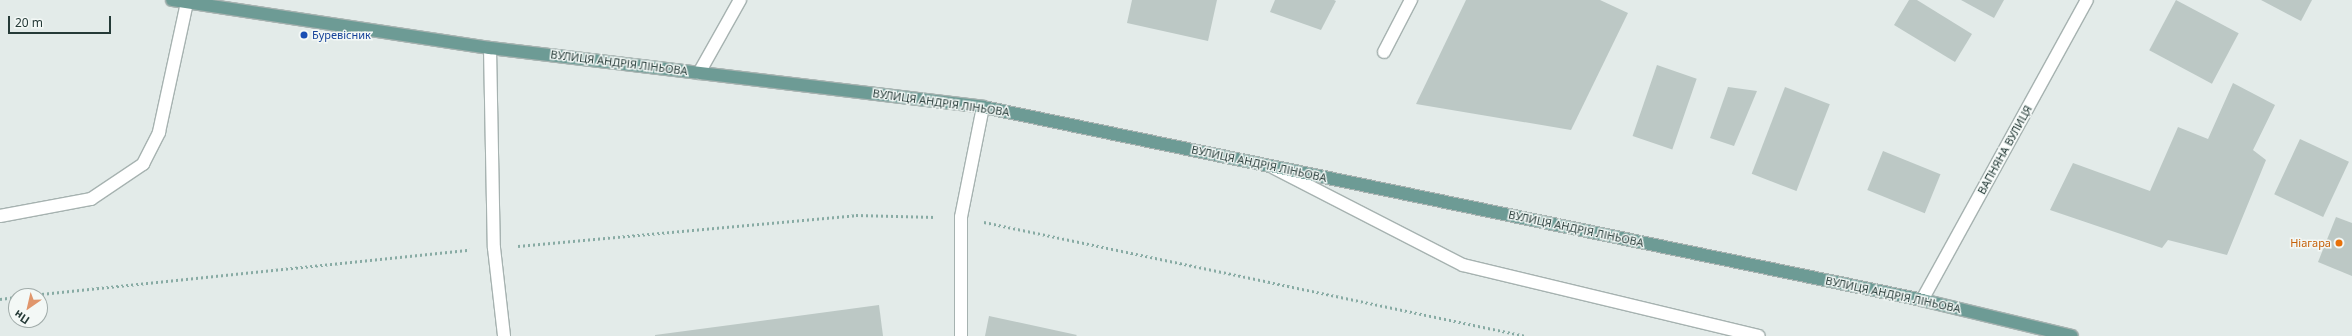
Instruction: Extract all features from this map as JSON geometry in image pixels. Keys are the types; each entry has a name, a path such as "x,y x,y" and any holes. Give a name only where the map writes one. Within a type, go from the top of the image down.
{"main road":[{"name":"ВУЛИЦЯ АНДРІЯ ЛІНЬОВА","path":"172,0 490,48 983,107 1922,300 2072,336"}],"street":[{"path":"699,73 740,0"},
{"path":"1384,52 1411,0"},
{"name":"ВАПНЯНА ВУЛИЦЯ","path":"1922,300 2087,0"},
{"path":"0,216 91,199 143,164 159,132 187,2"},
{"path":"490,48 494,248 504,336"},
{"path":"961,336 961,217 983,107"},
{"path":"1270,166 1464,265 1759,336"}],"path":[{"path":"48,293 494,248 856,215 961,217 1526,336"}],"building":[{"path":"1132,0 1217,0 1208,41 1127,23"},
{"path":"1275,0 1336,1 1321,30 1270,12"},
{"path":"1466,0 1600,0 1628,13 1571,130 1416,104"},
{"path":"1909,0 1917,0 1972,34 1955,62 1894,25"},
{"path":"1961,0 2004,0 1994,18"},
{"path":"2176,0 2239,33 2212,84 2149,50"},
{"path":"2261,0 2312,0 2301,21"},
{"path":"1657,65 1697,79 1672,150 1633,136"},
{"path":"2233,83 2275,105 2253,150 2266,160 2227,255 2168,240 2162,248 2050,210 2073,163 2150,191 2178,127 2208,139"},
{"path":"1728,87 1757,91 1734,146 1710,138"},
{"path":"1785,87 1830,104 1796,191 1752,174"},
{"path":"2300,139 2349,162 2323,217 2274,194"},
{"path":"1883,151 1940,174 1925,213 1867,190"},
{"name":"Ніагара","path":"2336,217 2352,223 2352,276 2318,262"},
{"path":"879,305 883,336 655,336 655,335"},
{"path":"989,316 1077,335 985,336"}],"place":[{"name":"Буревісник","path":"304,35"},
{"name":"Ніагара","path":"2339,243"}]}
